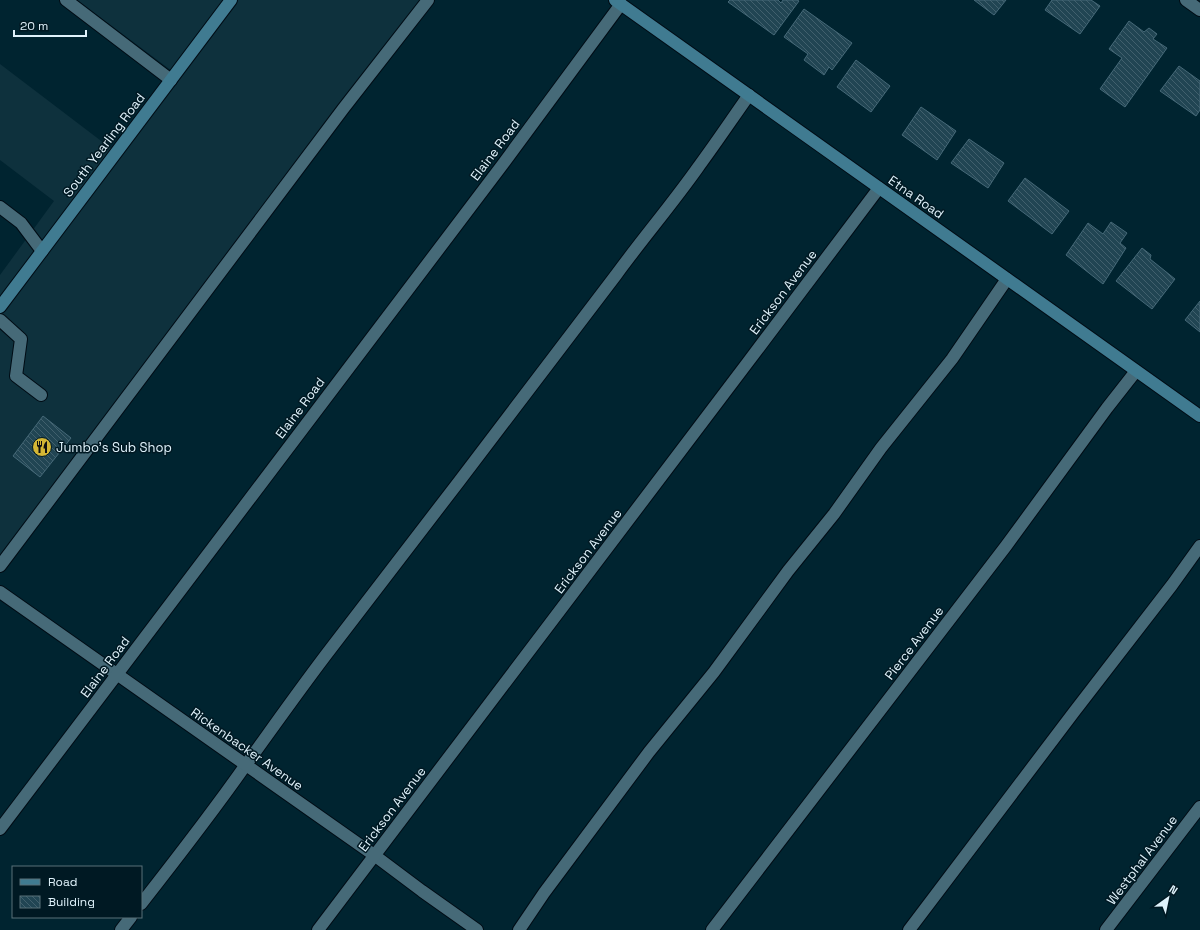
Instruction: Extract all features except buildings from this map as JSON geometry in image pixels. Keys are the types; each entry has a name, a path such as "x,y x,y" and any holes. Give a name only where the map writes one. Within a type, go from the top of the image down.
{"street":[{"path":"66,0 171,80"},
{"name":"South Yearling Road","path":"0,307 231,0"},
{"path":"0,566 343,109 428,0"},
{"path":"1186,0 1200,10"},
{"name":"Etna Road","path":"618,2 1200,416"},
{"name":"Elaine Road","path":"0,829 498,170 618,2"},
{"path":"142,903 186,847 320,664 551,363 698,167 749,95"},
{"name":"Erickson Avenue","path":"318,930 879,188"},
{"path":"0,207 21,223 42,251"},
{"path":"518,930 649,752 714,672 788,572 834,514 881,448 952,359 1007,279"},
{"path":"0,320 21,339 16,376 41,395"},
{"name":"Pierce Avenue","path":"712,930 1006,546 1107,408 1136,371"},
{"path":"909,930 1172,585 1200,546"},
{"name":"Rickenbacker Avenue","path":"0,592 374,855 477,930"},
{"name":"Westphal Avenue","path":"1106,930 1200,807"},
{"path":"121,930 130,918"}],"shaded area":[{"path":"77,0 429,0 0,566 0,275 54,201 0,160 0,64 117,153 176,74"}],"place":[{"name":"Jumbo's Sub Shop","path":"42,447"}]}
